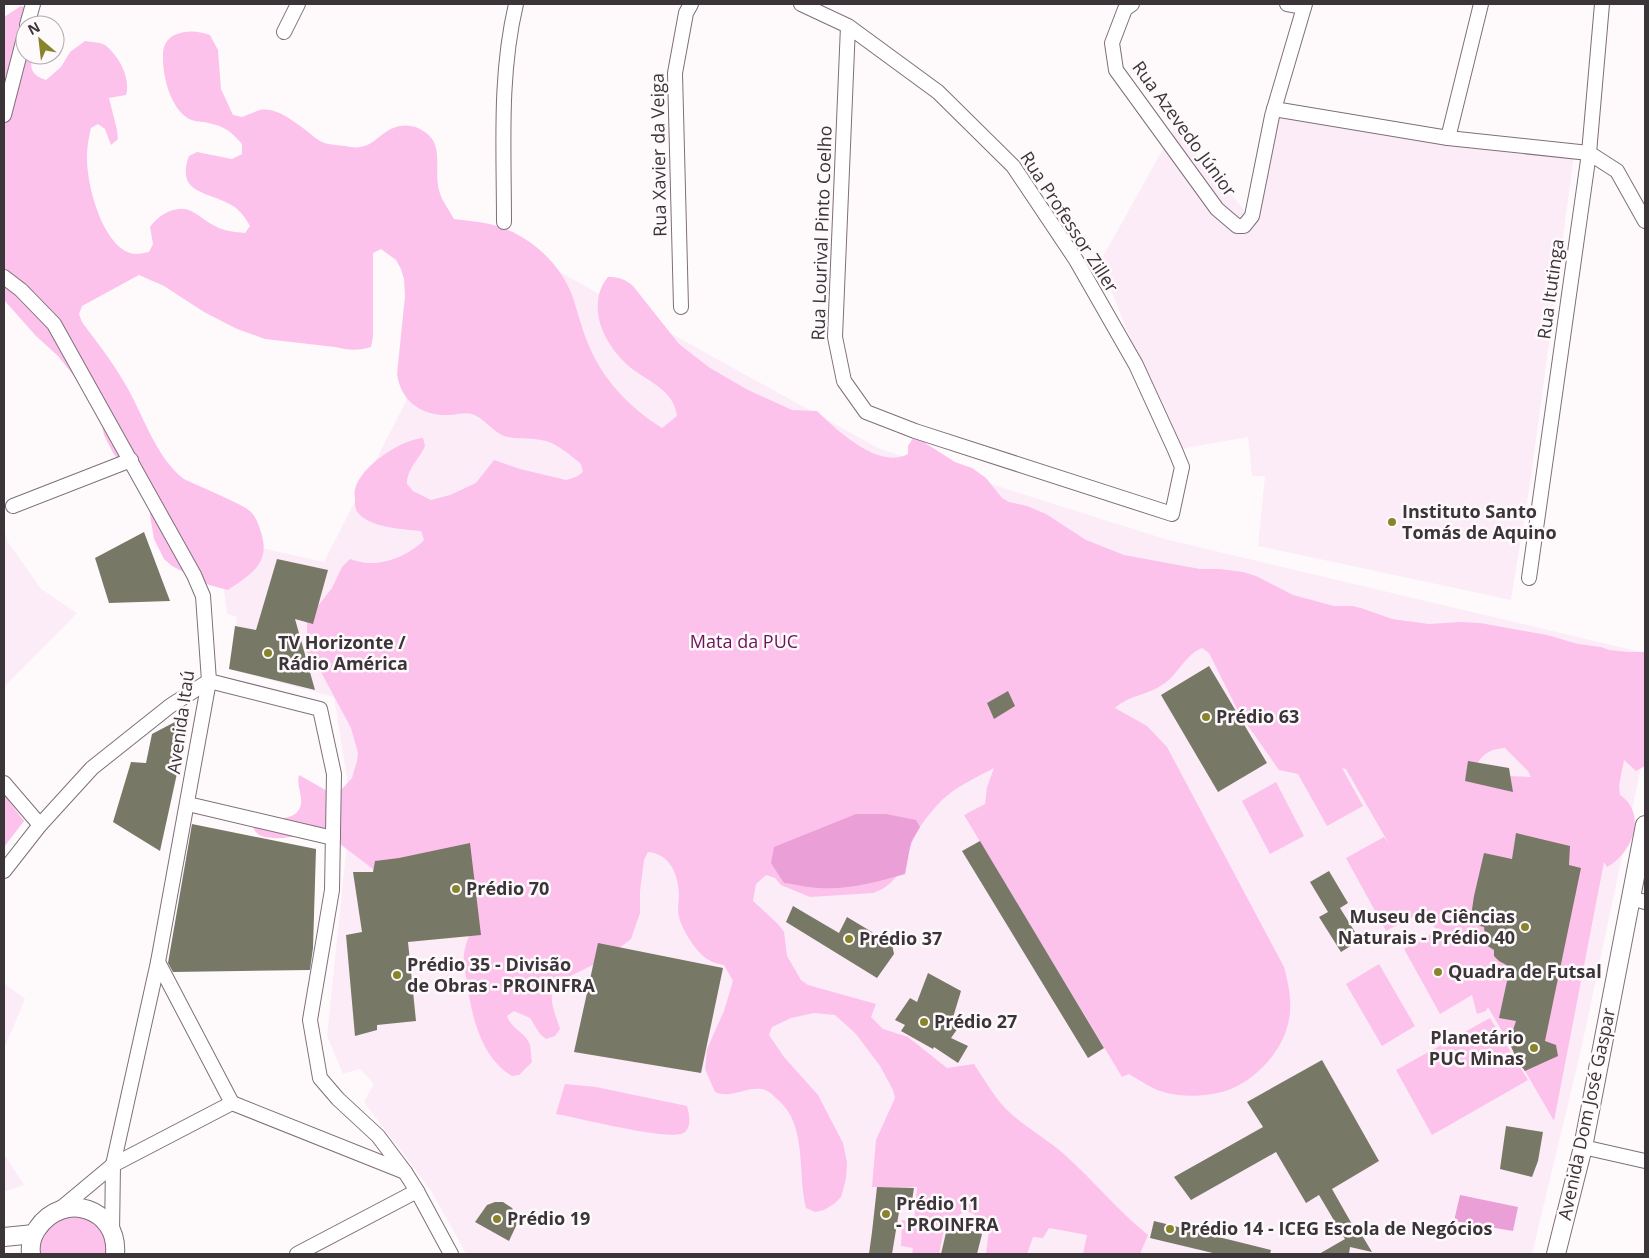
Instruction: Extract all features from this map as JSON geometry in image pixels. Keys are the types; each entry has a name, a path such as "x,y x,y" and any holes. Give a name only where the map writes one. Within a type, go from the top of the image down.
{"street":[{"path":"284,32 298,4"},
{"path":"504,222 504,80 516,4"},
{"name":"Rua Xavier da Veiga","path":"681,307 675,73 686,13 691,4"},
{"name":"Rua Professor Ziller","path":"801,4 848,26 938,92 1013,166 1076,260 1136,365 1182,467 1172,514"},
{"name":"Rua Azevedo Júnior","path":"1132,4 1124,9 1112,43 1116,70 1217,209 1237,226 1244,226 1252,216 1274,109"},
{"path":"1287,4 1304,5 1274,109 1448,138 1589,153 1617,171 1645,221"},
{"path":"1448,138 1481,4"},
{"name":"Rua Itutinga","path":"1529,578 1589,153 1602,4"},
{"name":"Rua Lourival Pinto Coelho","path":"848,26 835,337 844,381 866,412 915,431 1172,514"},
{"path":"4,115 17,65"},
{"name":"Avenida Itaú","path":"4,277 21,290 54,324 194,575 203,596 209,681 158,962 114,1165 112,1233"},
{"path":"13,506 131,460"},
{"path":"4,871 40,825 92,768 170,706 209,681 320,709 334,774 332,890 310,1020 320,1078 338,1099 378,1136 405,1172 451,1254"},
{"path":"4,783 40,825"},
{"path":"188,804 333,838"},
{"name":"Avenida Dom José Gaspar","path":"1556,1254 1583,1147 1638,900 1645,825"},
{"path":"158,962 232,1103 405,1172"},
{"path":"32,1254 30,1249 34,1234 44,1219 59,1210 114,1165 232,1103"},
{"path":"1583,1147 1645,1161"},
{"path":"297,1254 417,1191"},
{"path":"59,1210 75,1207 90,1210 104,1219 112,1233 116,1246 115,1254"},
{"path":"4,1236 34,1234"}],"shaded area":[{"path":"1273,116 1574,155 1531,477 1511,600 1258,546 1265,476 1252,476 1248,437 1175,450 1100,262 1174,129 1254,221"},
{"path":"491,234 880,449 1165,539 1645,653 1645,749 1581,1050 1532,1254 466,1254 432,1192 364,1102 374,1084 360,1069 343,1074 327,1036 351,804 334,697 229,669 237,617 227,614 217,538 324,562"},
{"path":"4,529 8,542 41,589 77,613 4,687"},
{"path":"856,814 886,814 916,820 920,827 911,842 905,874 841,888 815,888 784,883 771,863 774,847"},
{"path":"4,983 25,999 4,1049"},
{"path":"4,1154 24,1185 4,1192"},
{"path":"1460,1195 1518,1207 1513,1231 1454,1221"}],"green space":[{"name":"Mata da PUC","path":"21,6 30,9 28,15 15,15 15,65 31,65 34,74 46,80 62,65 65,65 65,60 70,52 85,41 105,45 115,55 123,68 127,82 126,95 109,98 118,139 111,145 105,129 98,124 91,128 87,148 87,167 97,210 103,225 120,247 130,253 138,254 149,252 153,244 150,227 153,223 158,218 174,210 186,209 222,229 230,231 245,233 250,226 236,208 199,191 191,186 187,179 186,169 189,156 197,152 232,159 242,154 242,144 225,129 216,125 191,120 182,114 168,90 163,62 163,51 167,42 174,35 185,32 206,34 210,35 218,50 221,89 233,115 242,117 260,110 273,111 291,120 322,142 353,147 367,145 393,128 404,125 420,129 431,137 436,149 439,189 454,219 485,223 503,228 535,246 553,263 572,295 587,340 602,371 628,402 662,428 677,416 671,400 660,388 625,363 609,343 599,321 598,298 602,285 608,277 622,279 633,286 679,344 710,368 748,390 792,410 817,411 835,428 859,446 884,457 896,458 908,454 908,446 913,438 922,441 955,462 972,468 986,478 1002,498 1009,502 1027,506 1046,514 1086,540 1124,555 1200,569 1243,572 1256,576 1293,595 1334,606 1353,606 1392,619 1429,624 1480,623 1547,635 1609,650 1645,652 1645,766 1636,771 1624,760 1619,786 1620,795 1629,803 1635,823 1629,844 1624,853 1607,867 1604,862 1554,1121 1488,1007 1486,1011 1477,1014 1472,995 1440,1014 1404,949 1437,931 1424,911 1386,931 1346,858 1384,837 1389,844 1346,769 1342,768 1363,806 1327,826 1298,774 1279,770 1239,713 1209,653 1202,648 1191,655 1165,683 1126,700 1115,708 1147,726 1167,747 1284,967 1290,1002 1285,1034 1274,1054 1267,1062 1259,1071 1241,1084 1216,1093 1182,1095 1157,1090 1129,1074 1122,1077 964,815 985,804 987,787 994,768 961,786 939,803 920,827 898,874 884,888 873,893 810,897 781,885 775,878 766,875 756,884 753,901 784,932 787,956 801,980 808,985 876,1004 871,1017 883,1029 908,1037 947,1068 974,1064 1005,1108 1019,1121 1065,1155 1126,1216 1148,1235 1140,1254 1083,1254 1087,1235 1049,1228 1043,1238 1033,1237 1027,1254 986,1254 989,1230 979,1224 974,1214 965,1211 945,1225 939,1254 912,1254 913,1248 901,1246 902,1220 914,1222 917,1187 872,1187 876,1140 895,1098 893,1090 880,1066 856,1034 835,1015 814,1013 791,1018 772,1027 769,1035 784,1057 818,1095 843,1143 847,1162 846,1179 841,1197 824,1210 815,1212 806,1208 803,1194 800,1150 793,1122 787,1109 772,1094 763,1089 733,1094 715,1092 705,1069 707,1049 724,1011 733,981 724,965 704,957 687,935 678,914 679,894 675,872 667,861 656,854 648,852 644,860 640,891 640,913 631,939 605,959 554,984 552,1001 560,1029 555,1036 546,1039 540,1034 530,1018 514,1011 507,1016 512,1025 528,1041 532,1062 519,1075 512,1076 501,1067 484,1045 474,1018 464,960 465,947 472,928 386,879 323,831 288,838 269,838 261,836 256,832 253,827 253,821 254,817 276,819 291,816 297,812 301,798 298,784 299,775 329,792 339,792 352,778 358,753 351,728 321,672 307,653 307,620 332,588 342,567 350,559 367,563 392,560 419,545 424,540 421,531 380,525 365,519 356,509 355,490 359,480 373,463 393,449 423,438 425,446 409,473 407,484 413,491 431,500 450,495 476,483 494,460 520,469 566,480 576,477 583,472 581,464 551,443 504,436 472,414 439,415 422,410 408,400 399,384 397,374 405,296 404,279 396,260 381,249 373,253 373,337 371,347 362,349 265,339 237,329 204,312 164,286 139,275 82,306 79,314 82,322 119,374 157,447 174,470 184,479 247,509 255,517 264,546 263,555 256,569 228,590 209,585 172,566 164,559 154,539 149,509 132,471 117,459 112,451 104,435 100,417 86,391 58,356 36,336 4,300 4,17","holes":["1505,748 1528,771 1531,777 1485,775 1477,764 1489,752"]},
{"path":"1276,782 1304,836 1270,854 1242,801"},
{"path":"4,795 24,821 4,847"},
{"name":"Quadra de Futsal","path":"1379,964 1415,1026 1382,1046 1346,984"},
{"path":"1490,1018 1528,1080 1432,1135 1396,1070"},
{"path":"565,1084 596,1087 687,1106 689,1126 685,1132 677,1135 663,1134 556,1114"},
{"path":"90,1210 115,1254 31,1254 44,1219"}],"building":[{"path":"144,532 170,601 109,603 95,558"},
{"path":"277,559 328,570 313,624 295,619 315,690 229,669 235,626 256,630"},
{"name":"Prédio 63","path":"1209,666 1267,763 1218,792 1161,695"},
{"path":"1008,691 1015,706 994,719 987,703"},
{"path":"190,714 160,851 113,822 131,762 146,763 152,734"},
{"path":"1468,761 1509,768 1513,792 1465,781"},
{"path":"192,824 316,849 313,948 310,970 173,972 168,963"},
{"name":"Museu de Ciências Naturais - Prédio 40","path":"1516,833 1570,846 1569,865 1581,868 1545,1041 1556,1045 1558,1056 1525,1071 1518,1062 1509,1042 1516,1021 1499,1018 1510,967 1499,961 1494,956 1494,950 1486,945 1484,927 1470,923 1484,853 1512,859"},
{"path":"980,841 1104,1048 1088,1058 962,851"},
{"path":"470,843 481,935 408,942 416,1021 377,1025 377,1030 355,1036 346,935 362,932 353,872 373,872 375,861 399,858"},
{"path":"1329,871 1348,903 1340,908 1360,940 1341,952 1319,917 1328,912 1310,882"},
{"name":"Prédio 37","path":"793,906 839,933 847,917 892,944 894,954 877,978 786,922"},
{"path":"598,943 723,968 701,1073 574,1052"},
{"path":"928,973 961,991 951,1024 958,1028 951,1038 968,1046 958,1063 934,1047 933,1049 901,1031 905,1025 895,1020 910,998 917,1002"},
{"path":"1322,1060 1379,1161 1332,1189 1357,1233 1360,1232 1372,1252 1350,1247 1349,1254 1319,1254 1345,1239 1319,1195 1306,1203 1276,1152 1191,1200 1174,1177 1263,1127 1247,1102"},
{"path":"1506,1126 1543,1132 1538,1161 1532,1177 1500,1169"},
{"name":"Prédio 11 - PROINFRA","path":"877,1187 914,1188 911,1207 900,1206 892,1254 869,1254"},
{"name":"Prédio 19","path":"503,1202 512,1208 517,1216 516,1226 509,1241 475,1222 487,1205"},
{"name":"Prédio 14 - ICEG Escola de Negócios","path":"1154,1221 1271,1250 1270,1254 1217,1254 1150,1238"},
{"path":"948,1224 982,1234 977,1254 941,1254"}],"place":[{"name":"Instituto Santo Tomás de Aquino","path":"1392,522"},
{"name":"TV Horizonte / Rádio América","path":"268,653"},
{"name":"Prédio 63","path":"1206,717"},
{"name":"Prédio 70","path":"456,889"},
{"name":"Museu de Ciências Naturais - Prédio 40","path":"1525,927"},
{"name":"Prédio 37","path":"849,939"},
{"name":"Quadra de Futsal","path":"1438,972"},
{"name":"Prédio 35 - Divisão de Obras - PROINFRA","path":"397,975"},
{"name":"Prédio 27","path":"924,1022"},
{"name":"Planetário PUC Minas","path":"1534,1048"},
{"name":"Prédio 11 - PROINFRA","path":"886,1214"},
{"name":"Prédio 19","path":"497,1219"},
{"name":"Prédio 14 - ICEG Escola de Negócios","path":"1170,1229"}]}
